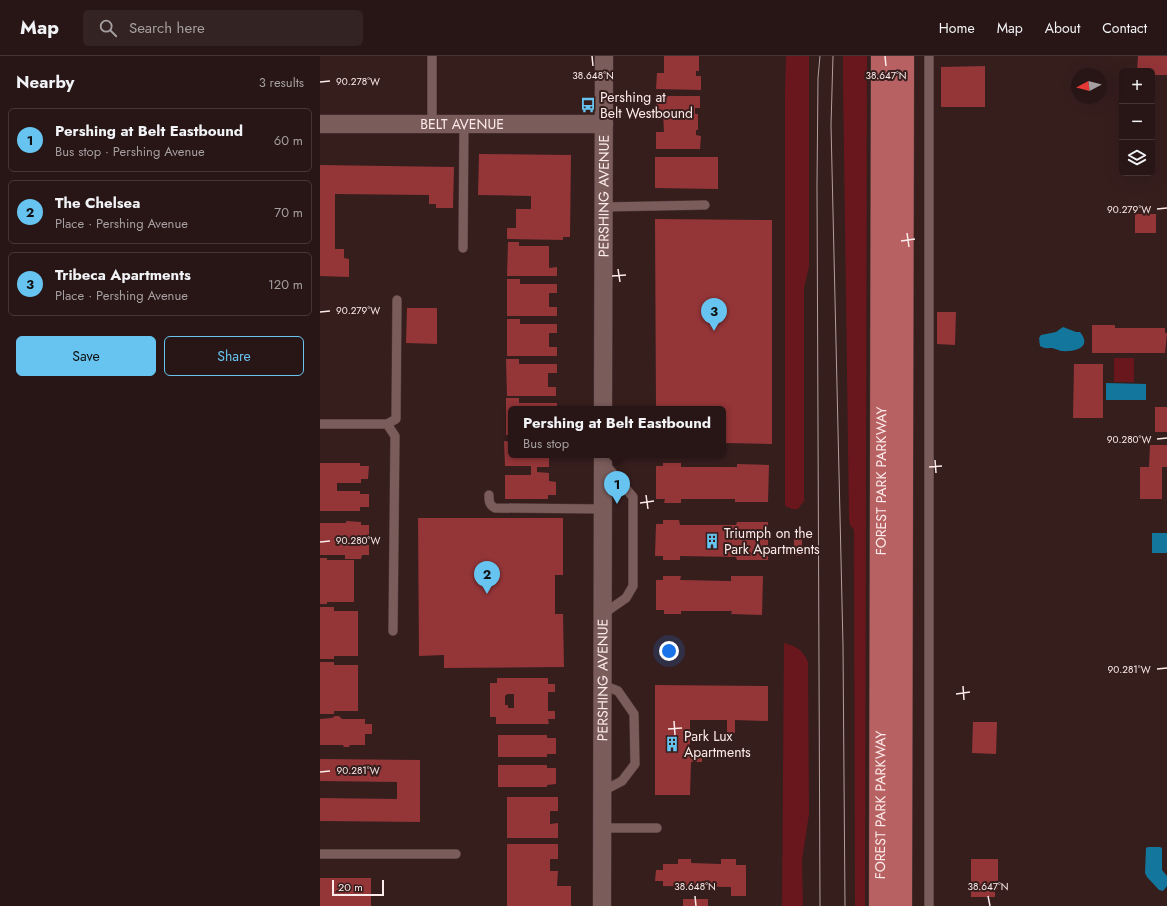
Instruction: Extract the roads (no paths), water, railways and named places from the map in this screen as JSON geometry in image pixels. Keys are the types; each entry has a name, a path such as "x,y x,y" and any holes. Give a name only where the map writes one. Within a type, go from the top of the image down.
{"main road":[{"name":"FOREST PARK PARKWAY","path":"880,906 882,56"},
{"name":"FOREST PARK PARKWAY","path":"901,906 903,56"}],"street":[{"name":"PERSHING AVENUE","path":"603,406 604,56"},
{"name":"BELT AVENUE","path":"320,124 604,124"},
{"name":"PERSHING AVENUE","path":"602,906 603,458"}],"lane":[{"path":"432,56 432,124"},
{"path":"929,56 929,906"},
{"path":"463,248 464,124"},
{"path":"604,206 705,205"},
{"path":"320,424 387,424 396,419 397,300"},
{"path":"387,424 395,436 393,632"},
{"path":"603,458 633,497 633,586 626,598 603,614"},
{"path":"489,495 489,503 494,508 603,509"},
{"path":"602,791 622,781 635,764 634,714 618,691 603,685"},
{"path":"602,828 657,828"},
{"path":"320,854 456,854"}],"water":[{"path":"1063,327 1080,332 1084,342 1080,348 1071,351 1061,351 1040,346 1039,338 1041,335 1056,332"},
{"path":"1106,383 1146,384 1146,400 1106,400"},
{"path":"1152,533 1167,533 1167,553 1152,553"},
{"path":"1146,848 1162,848 1162,870 1167,876 1167,886 1163,891 1159,890 1145,873"}],"tram line":[{"path":"820,56 818,78 817,185 820,906"},
{"path":"833,56 831,125 843,646 845,906"}],"place":[{"name":"Pershing at Belt Westbound","path":"588,105"},
{"name":"Tribeca Apartments","path":"714,331"},
{"name":"Pershing at Belt Eastbound","path":"617,504"},
{"name":"Triumph on the Park Apartments","path":"712,541"},
{"name":"The Chelsea","path":"487,594"},
{"name":"Park Lux Apartments","path":"672,744"}]}
